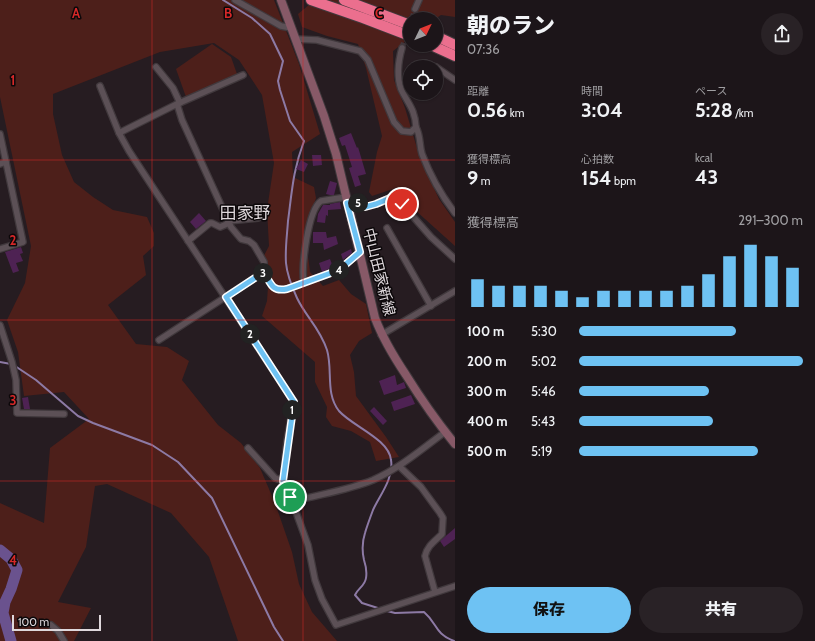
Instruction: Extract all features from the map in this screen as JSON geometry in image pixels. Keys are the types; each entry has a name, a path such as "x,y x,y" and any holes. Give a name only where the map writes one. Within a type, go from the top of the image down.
{"highway":[{"path":"311,0 403,33"},
{"path":"344,0 403,22"},
{"path":"443,39 455,45"},
{"path":"443,50 455,56"}],"main road":[{"name":"中山田家新線","path":"281,0 324,116 342,172 346,200 360,252 374,318 381,335 425,404 454,442"}],"street":[{"path":"235,0 281,26 291,28"},
{"path":"415,10 419,0"},
{"path":"295,39 317,40 360,51 368,60 394,122 402,130 411,132 416,127"},
{"path":"402,48 397,66 398,78 401,88 416,115 416,127 420,134 421,151 426,165 446,201 455,213"},
{"path":"156,67 173,88 179,104 182,120 229,222 241,239 249,241 254,245 264,262 264,272 273,287 279,291 339,270 360,252"},
{"path":"443,72 455,80"},
{"path":"119,133 243,75"},
{"path":"100,86 119,133 129,151 294,402 283,481 290,497 295,501"},
{"path":"0,134 3,163 23,242 0,249"},
{"path":"304,283 304,247 315,209 321,201 346,200 356,202 365,207 395,196 431,237 455,259"},
{"path":"188,241 210,223 220,227 229,222 258,218"},
{"path":"387,228 430,306"},
{"path":"159,340 264,272"},
{"path":"381,335 455,291"},
{"path":"0,325 3,342 12,362 16,380 17,413 64,414"},
{"path":"295,501 372,480 399,466 446,432"},
{"path":"248,448 275,478 283,481"},
{"path":"399,466 424,491 443,518 442,534 426,550 425,556 435,592"},
{"path":"295,501 293,504 308,545 315,580 322,599 336,625 455,586"},
{"path":"51,625 58,631 64,641"}],"shaded area":[{"path":"0,0 274,0 299,64 320,134 292,152 293,177 314,187 316,198 305,231 310,272 323,286 339,280 351,294 366,304 372,333 359,341 350,355 354,372 356,396 399,457 376,461 370,442 351,431 332,426 326,417 327,407 315,382 315,362 262,316 267,301 268,287 258,267 269,246 267,210 274,163 262,95 239,60 214,43 160,52 53,94 53,114 62,155 74,182 113,210 147,217 154,233 154,246 143,256 146,275 108,305 136,344 167,347 189,361 182,380 218,425 241,443 260,468 275,503 292,552 299,584 312,612 337,641 238,641 209,557 171,513 107,484 95,486 86,547 58,602 91,608 74,641 0,641 0,503 44,523 50,448 89,419 64,392 24,396 18,352 7,320 25,283 31,246 0,97"},
{"path":"315,0 455,0 455,17 443,15 443,12 403,12 403,43 393,51 394,80 405,108 420,158 439,199 455,222 455,246 415,210 396,188 372,196 369,192 377,152 382,136 366,68 358,44 327,36 302,27 298,14"},
{"path":"212,44 231,57 237,74 186,97 176,69"}],"building":[{"path":"351,133 357,148 358,147 366,174 358,176 361,185 355,187 349,168 352,167 345,145 342,146 339,138"},
{"path":"312,155 321,155 322,165 313,166"},
{"path":"301,160 308,164 304,172 296,169"},
{"path":"330,181 337,183 334,195 326,194"},
{"path":"340,202 341,209 328,210 328,216 326,215 325,223 317,222 318,214 323,205 330,205"},
{"path":"199,213 206,221 196,229 190,222"},
{"path":"313,232 326,232 327,238 336,236 338,244 324,250 323,243 313,243"},
{"path":"21,247 23,253 20,254 23,261 16,263 19,271 13,273 5,252"},
{"path":"351,249 352,253 343,260 341,254"},
{"path":"330,259 333,267 322,272 319,263"},
{"path":"395,375 397,385 404,382 406,388 384,395 379,381"},
{"path":"411,395 415,404 394,411 391,402"},
{"path":"28,397 30,409 24,409 22,398"},
{"path":"374,407 387,421 383,425 370,411"},
{"path":"455,528 455,539 444,547 440,541"}],"waterway":[{"path":"223,0 252,18 270,34 283,61 278,81 280,90 290,121 304,141 295,171 288,221 286,258 289,276 297,298 304,311 321,335 327,350 332,397 335,404 345,417 377,439 389,452 391,467 388,480 373,510 364,536 363,557 366,569 366,578 355,595 362,603 381,609"},
{"path":"0,362 11,364"},
{"path":"15,366 36,380 78,416 152,445 178,462 212,498 274,627 283,641"},
{"path":"0,550 11,559 17,570 5,602 3,613 11,641"},
{"path":"387,611 395,613 424,612 443,635 454,641"}],"district":[{"name":"田家野","path":"245,213"}],"route":[{"path":"290,497 285,489 283,481 287,441 294,402 226,297 264,272 273,287 279,291 339,270 360,252 347,203 356,202 365,207 395,196 402,204"}]}
